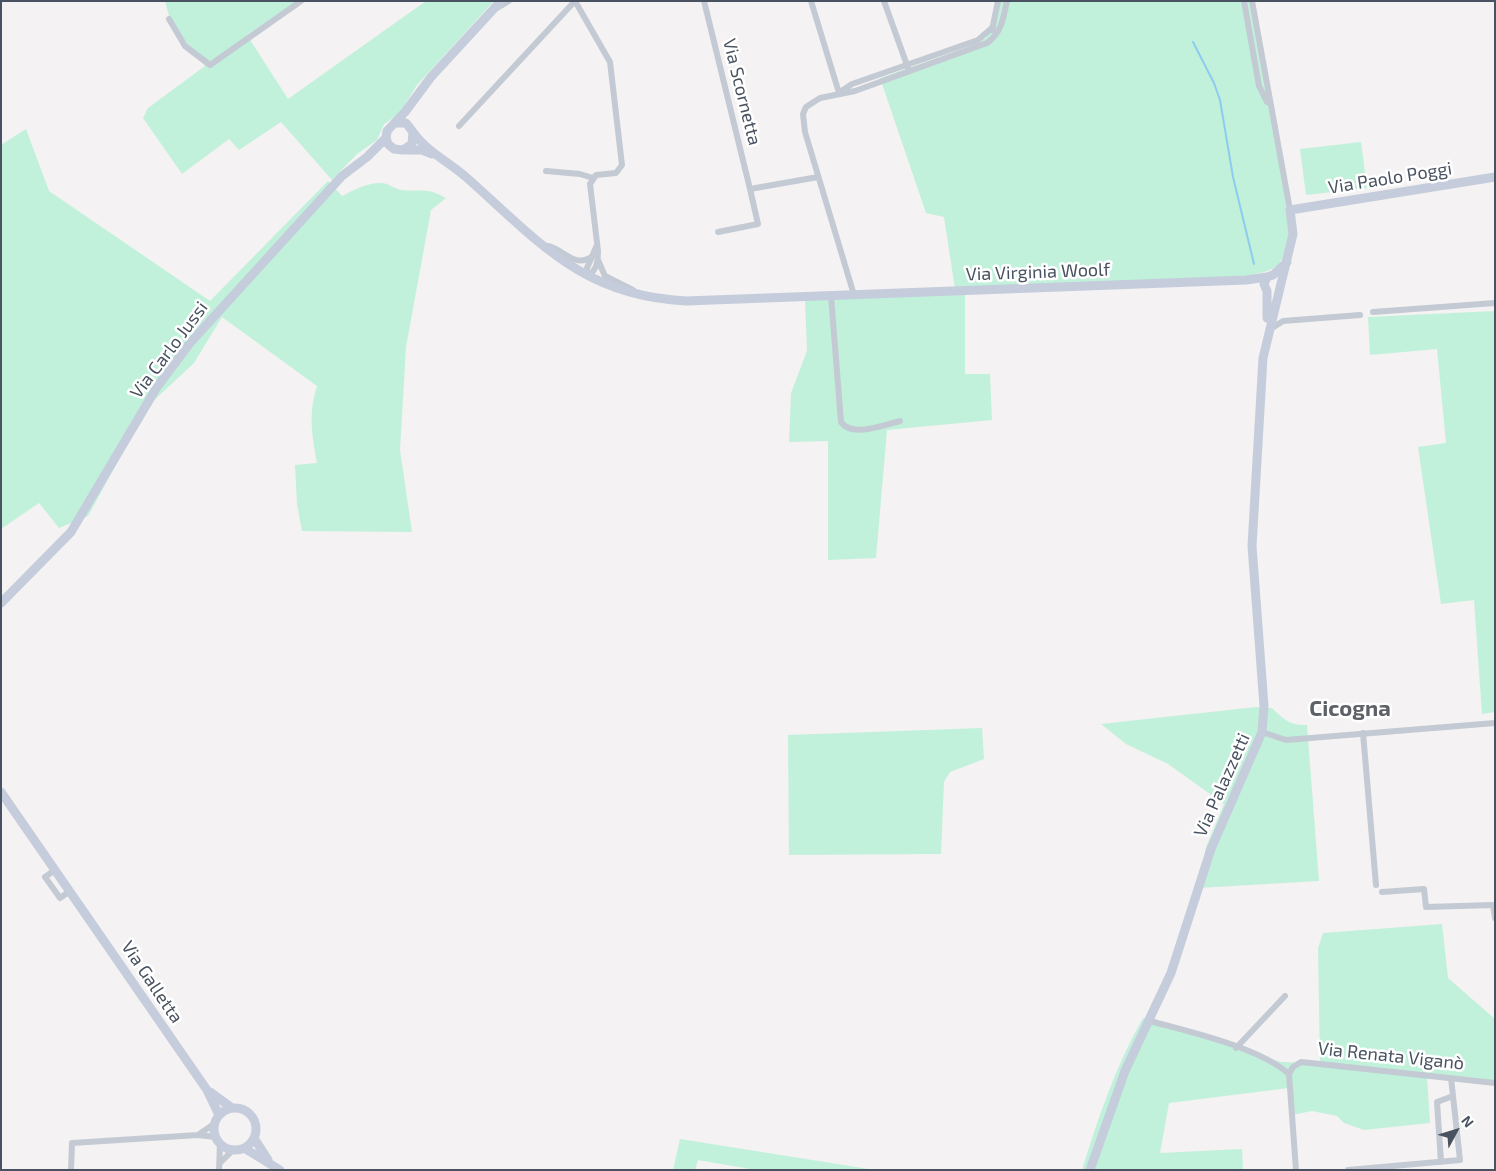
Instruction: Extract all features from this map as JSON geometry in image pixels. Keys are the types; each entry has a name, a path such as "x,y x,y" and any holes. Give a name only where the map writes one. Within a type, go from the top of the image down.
{"street":[{"path":"169,19 184,46 210,65 301,1"},
{"path":"414,100 412,144 404,150 394,149 388,144 386,138 387,131 431,77 501,1"},
{"path":"494,9 509,1"},
{"path":"459,126 575,1 610,62 622,165 619,171 599,175 593,178 590,184 597,245 593,272 587,276"},
{"name":"Via Scornetta","path":"704,1 758,224 718,232"},
{"path":"811,1 839,93"},
{"path":"884,1 908,68"},
{"path":"987,43 993,27 998,1"},
{"path":"908,68 987,43 996,36 1002,27 1007,1"},
{"path":"1244,1 1259,86 1269,105"},
{"path":"1252,1 1268,85 1269,105 1290,210"},
{"path":"854,295 804,132 802,114 806,107 814,101 839,93 854,91 978,40 988,34 993,27"},
{"path":"396,122 406,123 412,130"},
{"name":"Via Virginia Woolf","path":"412,130 423,144 446,160 541,245 569,266 618,290 660,300 686,302 1246,280 1270,276"},
{"name":"Via Carlo Jussi","path":"1,604 71,532 157,387 190,342 342,176 367,157 386,138"},
{"name":"Via Carlo Jussi","path":"367,157 394,149"},
{"name":"Via Virginia Woolf","path":"404,150 422,150 446,160"},
{"path":"546,171 580,174 593,178"},
{"path":"750,190 818,177"},
{"name":"Via Paolo Poggi","path":"1290,210 1495,177"},
{"name":"Via Palazzetti","path":"1090,1170 1125,1070 1171,973 1211,849 1262,732 1264,706 1252,546 1263,358 1272,312 1287,262 1292,234 1290,210"},
{"name":"Via Virginia Woolf","path":"541,245 553,247 576,261 596,258 605,276 640,296"},
{"path":"1270,276 1278,277 1280,286 1274,292 1266,289 1264,282 1270,276 1287,262"},
{"name":"Via Virginia Woolf","path":"1246,280 1266,289"},
{"name":"Via Palazzetti","path":"1266,289 1268,332"},
{"path":"831,296 841,422 845,428 853,430 900,421"},
{"path":"1373,312 1495,303"},
{"path":"1272,312 1277,319 1283,321 1360,315"},
{"path":"1268,332 1283,321"},
{"path":"1262,732 1286,740 1495,722"},
{"path":"1363,733 1376,885"},
{"name":"Via Galletta","path":"1,792 5,803 70,891 208,1090 219,1115"},
{"path":"1382,892 1424,889 1426,907 1493,905 1495,918"},
{"path":"1236,1048 1285,996"},
{"path":"1150,1020 1275,1063 1289,1074 1296,1170"},
{"name":"Via Renata Viganò","path":"1289,1074 1293,1067 1301,1062 1495,1083"},
{"path":"1348,1170 1460,1160 1451,1078"},
{"name":"Via Galletta","path":"208,1090 232,1108"},
{"path":"1441,1162 1437,1102 1453,1096"},
{"path":"198,1135 214,1124 219,1115 232,1108 240,1108 252,1117 255,1123 254,1138 269,1162"},
{"path":"214,1124 218,1140 219,1167"},
{"path":"70,1170 72,1143 198,1135 218,1140 233,1150"},
{"path":"219,1167 233,1150 244,1148 254,1138"},
{"path":"244,1148 280,1170"}],"green space":[{"path":"165,1 297,1 247,35 288,99 426,1 494,1 417,85 399,114 384,124 377,140 357,154 332,180 281,122 239,150 229,139 182,174 143,118 148,108 205,66 171,23"},
{"path":"998,1 1250,1 1293,235 1285,254 1277,266 1256,274 965,294 965,374 990,374 992,420 887,430 876,558 828,560 828,441 789,442 791,393 807,351 805,300 955,289 944,217 926,213 880,78 968,47 986,38"},
{"path":"26,129 49,191 210,301 328,181 342,196 364,186 382,183 401,190 429,191 446,198 431,210 406,347 400,450 412,532 302,531 297,504 295,465 317,463 312,434 312,406 317,386 222,317 194,363 149,405 88,516 59,528 39,503 1,529 1,145"},
{"path":"1361,142 1367,188 1306,195 1300,149"},
{"path":"1495,311 1495,712 1482,714 1474,600 1441,604 1418,447 1446,443 1437,349 1370,355 1368,317"},
{"path":"1256,707 1272,708 1288,721 1307,725 1319,881 1198,888 1206,847 1224,804 1168,764 1126,744 1101,724"},
{"path":"982,728 984,759 950,772 944,782 941,854 789,855 788,735"},
{"path":"1442,924 1448,978 1495,1019 1495,1084 1427,1076 1430,1123 1364,1130 1344,1123 1337,1116 1312,1111 1292,1115 1289,1088 1169,1103 1160,1153 1242,1149 1243,1170 1082,1170 1108,1092 1124,1054 1143,1018 1281,1062 1320,1063 1318,948 1323,933"},
{"path":"680,1139 875,1170 756,1170 698,1160 695,1170 673,1170"}],"waterway":[{"path":"1193,42 1214,83 1220,100 1233,177 1254,264"}],"district":[{"name":"Cicogna","path":"1350,709"}]}
